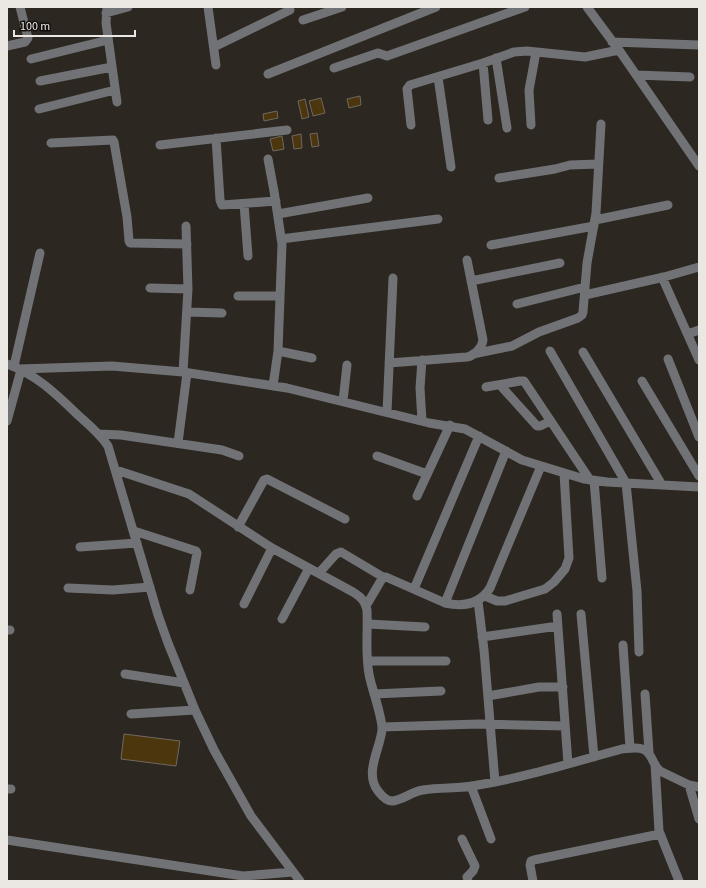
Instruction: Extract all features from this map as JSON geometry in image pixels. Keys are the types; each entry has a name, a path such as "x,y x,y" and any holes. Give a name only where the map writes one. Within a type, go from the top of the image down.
{"street":[{"path":"7,46 25,42 28,38 20,7"},
{"path":"117,102 106,24 106,10 128,7"},
{"path":"208,7 216,65"},
{"path":"303,20 342,7"},
{"path":"268,74 436,7"},
{"path":"334,68 378,53 387,56 524,7"},
{"path":"587,7 696,156 699,166"},
{"path":"214,47 290,10"},
{"path":"31,59 108,40"},
{"path":"612,42 699,45"},
{"path":"411,125 407,88 410,85 514,52 536,52 585,57 619,50"},
{"path":"532,124 529,90 536,52"},
{"path":"496,58 506,128"},
{"path":"483,63 488,120"},
{"path":"40,81 112,67"},
{"path":"636,75 690,77"},
{"path":"438,76 451,167"},
{"path":"39,109 115,90"},
{"path":"389,362 467,357 473,354 512,346 539,332 578,318 584,312 587,263 594,223 601,124"},
{"path":"160,145 286,130"},
{"path":"216,138 220,203 224,206 276,201"},
{"path":"51,143 113,140 130,243 186,244"},
{"path":"268,159 281,239 278,351 274,386"},
{"path":"499,178 555,169 570,165 598,164"},
{"path":"278,214 368,198"},
{"path":"244,204 248,256"},
{"path":"491,245 668,206"},
{"path":"281,239 438,219"},
{"path":"178,443 185,372 188,289 186,226"},
{"path":"7,421 15,367 40,253"},
{"path":"467,260 483,340 480,347 473,354"},
{"path":"471,281 560,263"},
{"path":"516,304 662,277 699,266"},
{"path":"662,277 699,360"},
{"path":"387,412 392,278"},
{"path":"150,288 188,289"},
{"path":"238,296 280,296"},
{"path":"187,312 222,313"},
{"path":"688,334 699,330"},
{"path":"278,351 312,358"},
{"path":"550,352 626,483 637,591 639,652"},
{"path":"583,352 662,485"},
{"path":"668,359 699,437"},
{"path":"422,360 420,392 422,421"},
{"path":"343,401 347,365"},
{"path":"15,367 102,366 185,372 274,386 343,401 422,421 465,429 522,460 592,480 699,487"},
{"path":"15,367 45,385 98,434 108,446 168,643 195,710 214,750 251,816 300,881"},
{"path":"486,387 524,381 592,480 602,578"},
{"path":"642,381 699,476"},
{"path":"500,384 537,426 551,421"},
{"path":"417,496 450,425"},
{"path":"98,434 121,435 178,443 222,450 239,456"},
{"path":"414,589 480,436"},
{"path":"445,603 506,452"},
{"path":"377,456 427,474"},
{"path":"319,573 336,554 341,552 383,577 445,603 473,603 481,598 490,588 541,466"},
{"path":"116,470 189,494 272,548 362,598 366,606 368,624 369,674 382,727 372,772 373,782 378,791 386,799 392,801 399,800 425,789 471,786 523,777 630,748 644,748 649,752"},
{"path":"481,598 505,601 545,589 551,586 566,569 569,558 564,472"},
{"path":"238,527 264,480 267,478 345,519"},
{"path":"134,531 196,551 197,553 190,590"},
{"path":"80,547 137,543"},
{"path":"244,604 272,548"},
{"path":"282,619 309,568"},
{"path":"366,606 383,577"},
{"path":"68,588 113,590 150,587"},
{"path":"481,598 482,637 495,782"},
{"path":"558,614 568,764"},
{"path":"581,614 594,757"},
{"path":"368,624 425,627"},
{"path":"482,637 558,626"},
{"path":"623,646 630,748"},
{"path":"368,661 446,661"},
{"path":"125,674 184,683"},
{"path":"488,696 539,687 563,688"},
{"path":"374,694 440,691"},
{"path":"645,694 649,752 655,764 660,771 689,785 699,787"},
{"path":"131,714 195,710"},
{"path":"382,727 490,725 565,726"},
{"path":"655,764 658,827 679,881"},
{"path":"689,785 699,819"},
{"path":"471,786 491,839"},
{"path":"533,881 530,865 531,861 660,834"},
{"path":"462,839 475,866 468,877 468,881"},
{"path":"7,840 244,876 293,872"}],"building":[{"path":"360,96 361,105 349,108 347,99"},
{"path":"321,98 325,113 313,116 309,101"},
{"path":"305,99 309,117 302,119 298,101"},
{"path":"277,111 278,118 264,121 263,114"},
{"path":"317,133 319,146 312,147 310,134"},
{"path":"301,134 302,148 294,149 292,136"},
{"path":"282,136 284,149 273,151 270,139"},
{"path":"124,734 180,741 176,766 121,759"}]}
